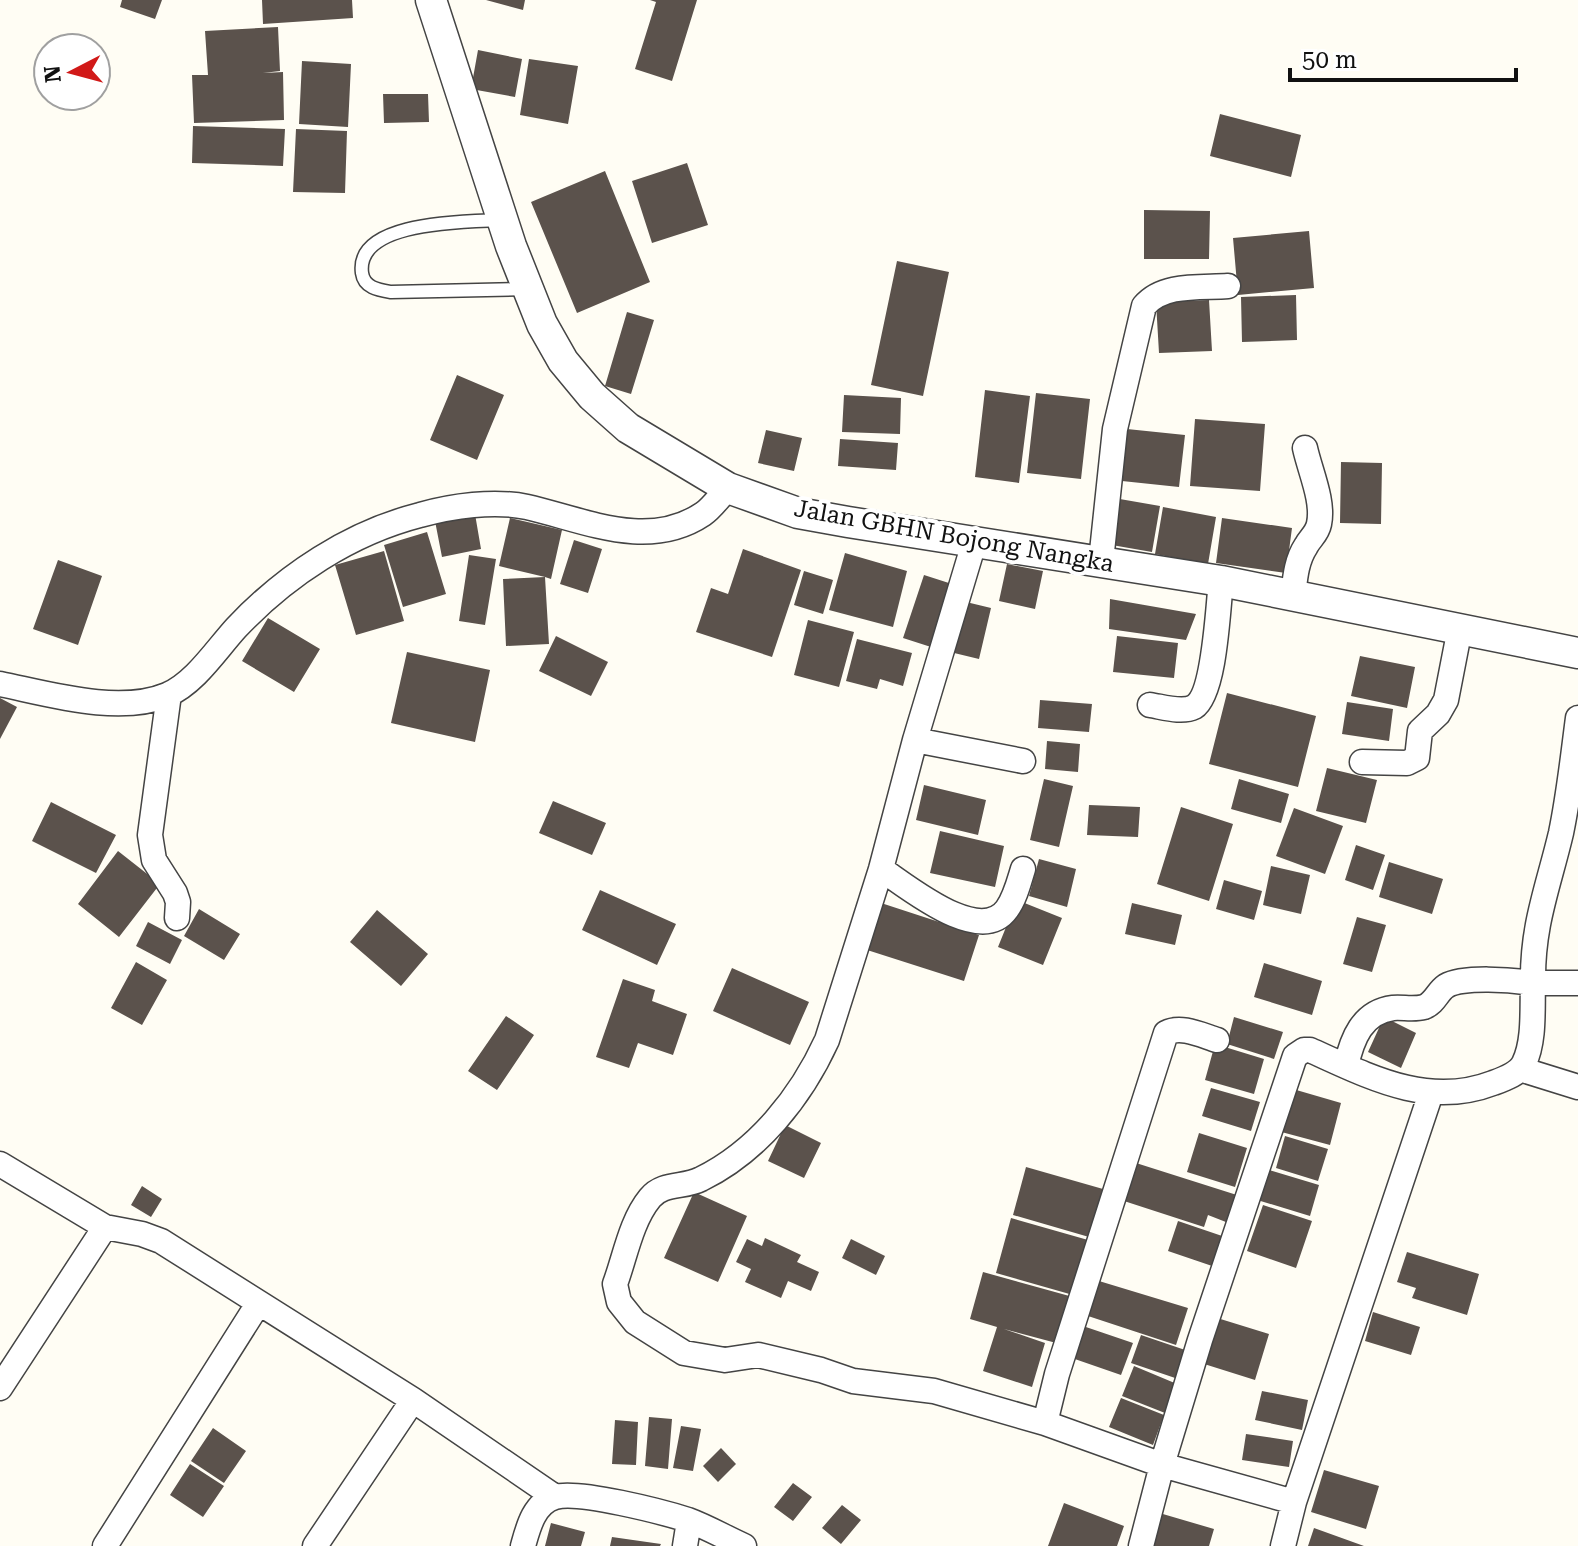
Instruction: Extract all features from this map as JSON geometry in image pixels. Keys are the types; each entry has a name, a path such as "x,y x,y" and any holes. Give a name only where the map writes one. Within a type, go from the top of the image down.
{"street":[{"name":"Jalan GBHN Bojong Nangka","path":"431,0 527,289 563,361 592,396 628,428 728,488 798,513 1221,581 1578,653"},
{"path":"1101,561 1114,439 1144,306 1157,295 1168,291 1228,286"},
{"path":"1293,596 1301,557 1317,532 1319,521 1319,508 1305,448"},
{"path":"0,684 122,703 169,694 208,661 237,627 284,585 318,560 385,525 422,514 501,504 641,533 664,530 704,513 728,488"},
{"path":"974,543 915,740 881,869 827,1040 805,1083 752,1146 724,1168 694,1183 668,1186 650,1197 635,1224 615,1284 616,1294 635,1322 684,1353 725,1360 758,1355 853,1381 934,1391 1045,1423 1162,1465 1294,1502"},
{"path":"1150,705 1185,709 1195,706 1204,694 1212,658 1221,581"},
{"path":"1362,762 1407,763 1417,758 1420,731 1438,714 1446,700 1460,628"},
{"path":"169,694 150,835 154,860 178,902 177,918"},
{"path":"1141,1546 1200,1340 1295,1056 1310,1050 1406,1088 1431,1093 1467,1091 1500,1080 1520,1069 1529,1048 1535,934 1560,835 1578,718"},
{"path":"915,740 1023,761"},
{"path":"881,869 958,917 979,922 998,918 1007,910 1023,869"},
{"path":"1346,1066 1356,1034 1371,1015 1392,1008 1422,1007 1433,1001 1447,986 1464,981 1578,983"},
{"path":"1045,1423 1062,1359 1166,1033 1174,1029 1182,1030 1217,1040"},
{"path":"1520,1069 1578,1087"},
{"path":"1283,1546 1294,1502 1431,1093"},
{"path":"0,1164 105,1227 161,1241 413,1400 555,1497"},
{"path":"0,1388 105,1227"},
{"path":"105,1546 258,1304"},
{"path":"315,1546 413,1400"},
{"path":"523,1546 539,1506 555,1497 582,1496 689,1521 744,1546"},
{"path":"685,1546 689,1521"}],"lane":[{"path":"502,220 456,222 409,229 384,237 366,252 362,273 364,279 375,289 391,292 527,289"}],"building":[{"path":"122,0 162,0 155,19 120,7"},
{"path":"262,0 352,0 353,18 263,24"},
{"path":"486,0 525,0 523,10"},
{"path":"650,0 697,0 672,81 635,69 656,2"},
{"path":"278,27 280,71 263,73 283,72 284,120 194,123 192,75 208,75 205,31"},
{"path":"478,50 522,59 515,97 471,89"},
{"path":"529,59 578,66 568,124 520,115"},
{"path":"302,61 351,64 348,127 299,124"},
{"path":"383,94 428,94 429,122 384,123"},
{"path":"1220,114 1301,135 1291,177 1210,156"},
{"path":"193,126 285,129 283,166 192,163"},
{"path":"296,129 347,131 345,193 293,192"},
{"path":"687,163 708,225 652,243 632,181"},
{"path":"605,171 650,282 577,313 531,202"},
{"path":"1144,210 1210,211 1209,259 1144,259"},
{"path":"1309,231 1314,288 1238,295 1233,238"},
{"path":"897,261 949,272 923,396 871,385"},
{"path":"1296,295 1297,340 1242,342 1241,297"},
{"path":"1209,300 1212,351 1159,353 1156,302"},
{"path":"627,312 654,320 631,394 605,386"},
{"path":"457,375 504,395 477,460 430,440"},
{"path":"985,390 1030,396 1019,483 975,477"},
{"path":"1036,393 1090,399 1081,479 1027,473"},
{"path":"844,395 901,398 900,434 842,432"},
{"path":"1195,419 1265,424 1260,491 1190,486"},
{"path":"1127,429 1185,435 1179,487 1122,481"},
{"path":"766,430 802,438 794,471 758,463"},
{"path":"840,439 898,443 896,470 838,466"},
{"path":"1341,462 1382,463 1381,524 1340,523"},
{"path":"1114,498 1160,506 1152,552 1106,544"},
{"path":"1163,507 1216,517 1208,564 1155,554"},
{"path":"475,514 481,549 442,557 435,521"},
{"path":"510,518 562,530 551,579 499,566"},
{"path":"1222,518 1292,528 1286,573 1216,563"},
{"path":"427,532 446,594 403,607 384,545"},
{"path":"574,540 602,549 588,593 560,584"},
{"path":"743,549 801,570 772,657 696,632 711,588 728,594"},
{"path":"384,551 404,621 356,635 335,565"},
{"path":"845,553 907,571 893,627 829,610"},
{"path":"469,555 496,559 485,625 459,621"},
{"path":"58,560 102,576 78,645 33,629"},
{"path":"1007,564 1043,571 1035,609 999,601"},
{"path":"804,571 833,580 823,614 794,605"},
{"path":"924,575 952,584 931,647 903,638"},
{"path":"545,577 549,644 506,646 503,579"},
{"path":"1110,599 1196,614 1186,640 1109,629"},
{"path":"962,601 991,608 979,659 950,652"},
{"path":"268,618 320,649 294,692 242,661"},
{"path":"808,620 854,632 839,687 794,675"},
{"path":"556,636 608,662 591,696 539,671"},
{"path":"1117,636 1178,643 1174,678 1113,672"},
{"path":"857,639 912,653 903,686 880,679 877,689 846,681"},
{"path":"407,652 490,670 475,742 391,723"},
{"path":"1360,656 1415,667 1407,708 1351,696"},
{"path":"1227,693 1316,716 1298,787 1209,764"},
{"path":"0,698 17,707 0,739"},
{"path":"1040,700 1092,704 1089,732 1038,728"},
{"path":"1347,702 1393,709 1389,741 1342,734"},
{"path":"1047,741 1080,744 1078,772 1045,769"},
{"path":"1327,768 1377,780 1366,823 1316,811"},
{"path":"1044,779 1073,786 1059,847 1030,840"},
{"path":"1239,779 1289,794 1281,823 1231,809"},
{"path":"924,785 986,800 978,835 916,820"},
{"path":"553,801 606,823 592,855 539,833"},
{"path":"51,802 116,835 96,873 32,841"},
{"path":"1089,805 1140,807 1138,837 1087,835"},
{"path":"1181,807 1233,824 1209,901 1157,884"},
{"path":"1294,808 1343,826 1325,874 1276,856"},
{"path":"940,831 1004,846 995,887 930,873"},
{"path":"1356,845 1385,855 1373,890 1345,880"},
{"path":"118,851 160,884 119,937 78,904"},
{"path":"1039,859 1076,869 1067,907 1029,896"},
{"path":"1389,862 1443,879 1432,914 1379,897"},
{"path":"1271,866 1310,875 1301,914 1263,905"},
{"path":"1224,880 1262,891 1254,920 1216,909"},
{"path":"600,890 676,924 657,965 582,930"},
{"path":"1017,900 1062,918 1043,965 998,947"},
{"path":"878,902 979,935 964,981 864,949"},
{"path":"1132,903 1182,915 1175,945 1125,934"},
{"path":"199,909 240,934 224,960 184,936"},
{"path":"377,910 428,954 401,986 350,942"},
{"path":"1357,917 1386,925 1372,972 1343,964"},
{"path":"148,922 182,940 170,964 136,946"},
{"path":"136,962 167,980 142,1025 111,1008"},
{"path":"1264,963 1322,981 1312,1015 1254,997"},
{"path":"732,968 809,1002 790,1045 713,1011"},
{"path":"623,979 655,990 652,1001 687,1014 673,1055 638,1043 629,1068 596,1057"},
{"path":"506,1016 534,1035 497,1090 468,1071"},
{"path":"1234,1017 1283,1032 1274,1059 1227,1044"},
{"path":"1384,1017 1416,1033 1401,1068 1368,1052"},
{"path":"1215,1044 1264,1059 1254,1094 1205,1080"},
{"path":"1286,1087 1341,1103 1330,1145 1274,1130"},
{"path":"1211,1088 1260,1102 1251,1131 1202,1116"},
{"path":"785,1125 821,1143 804,1178 768,1161"},
{"path":"1199,1133 1247,1148 1235,1187 1187,1172"},
{"path":"1285,1136 1328,1149 1318,1181 1276,1168"},
{"path":"1136,1163 1240,1196 1231,1224 1208,1215 1204,1227 1124,1201"},
{"path":"1026,1167 1103,1189 1089,1237 1013,1215"},
{"path":"1263,1168 1319,1185 1310,1216 1254,1199"},
{"path":"142,1186 162,1199 151,1217 131,1205"},
{"path":"694,1192 747,1216 718,1282 664,1258"},
{"path":"1263,1205 1312,1221 1296,1268 1247,1251"},
{"path":"1011,1218 1088,1240 1073,1295 996,1273"},
{"path":"1178,1221 1228,1238 1218,1268 1168,1251"},
{"path":"765,1238 801,1255 797,1262 819,1272 811,1291 788,1281 781,1298 745,1282 751,1269 736,1262 747,1239 762,1246"},
{"path":"851,1239 885,1256 876,1275 842,1258"},
{"path":"1407,1252 1479,1274 1467,1315 1412,1298 1416,1288 1397,1282"},
{"path":"983,1272 1073,1297 1060,1344 1004,1329 1045,1343 1032,1387 983,1371 997,1327 970,1319"},
{"path":"1099,1281 1188,1308 1176,1345 1088,1316"},
{"path":"1373,1312 1420,1327 1411,1355 1365,1341"},
{"path":"1214,1317 1269,1334 1255,1380 1201,1363"},
{"path":"1080,1325 1133,1343 1121,1375 1069,1357"},
{"path":"1141,1335 1191,1352 1181,1380 1131,1363"},
{"path":"1134,1366 1177,1384 1165,1413 1122,1396"},
{"path":"1262,1391 1308,1400 1302,1430 1255,1420"},
{"path":"1121,1398 1164,1415 1153,1445 1109,1427"},
{"path":"649,1417 672,1419 668,1469 645,1466"},
{"path":"615,1420 638,1422 636,1465 612,1464"},
{"path":"681,1426 701,1429 693,1471 673,1468"},
{"path":"213,1428 246,1451 224,1483 191,1461"},
{"path":"1246,1434 1293,1441 1289,1467 1242,1460"},
{"path":"721,1448 736,1464 718,1482 703,1466"},
{"path":"190,1464 224,1486 203,1517 170,1495"},
{"path":"1324,1470 1379,1486 1366,1529 1311,1512"},
{"path":"793,1483 812,1497 793,1521 774,1507"},
{"path":"1064,1503 1124,1526 1117,1546 1048,1546"},
{"path":"842,1505 861,1520 841,1544 822,1528"},
{"path":"1156,1512 1214,1529 1209,1546 1147,1546"},
{"path":"551,1523 585,1532 581,1546 545,1546"},
{"path":"1314,1528 1364,1546 1308,1546"},
{"path":"612,1537 661,1544 610,1546"}]}
